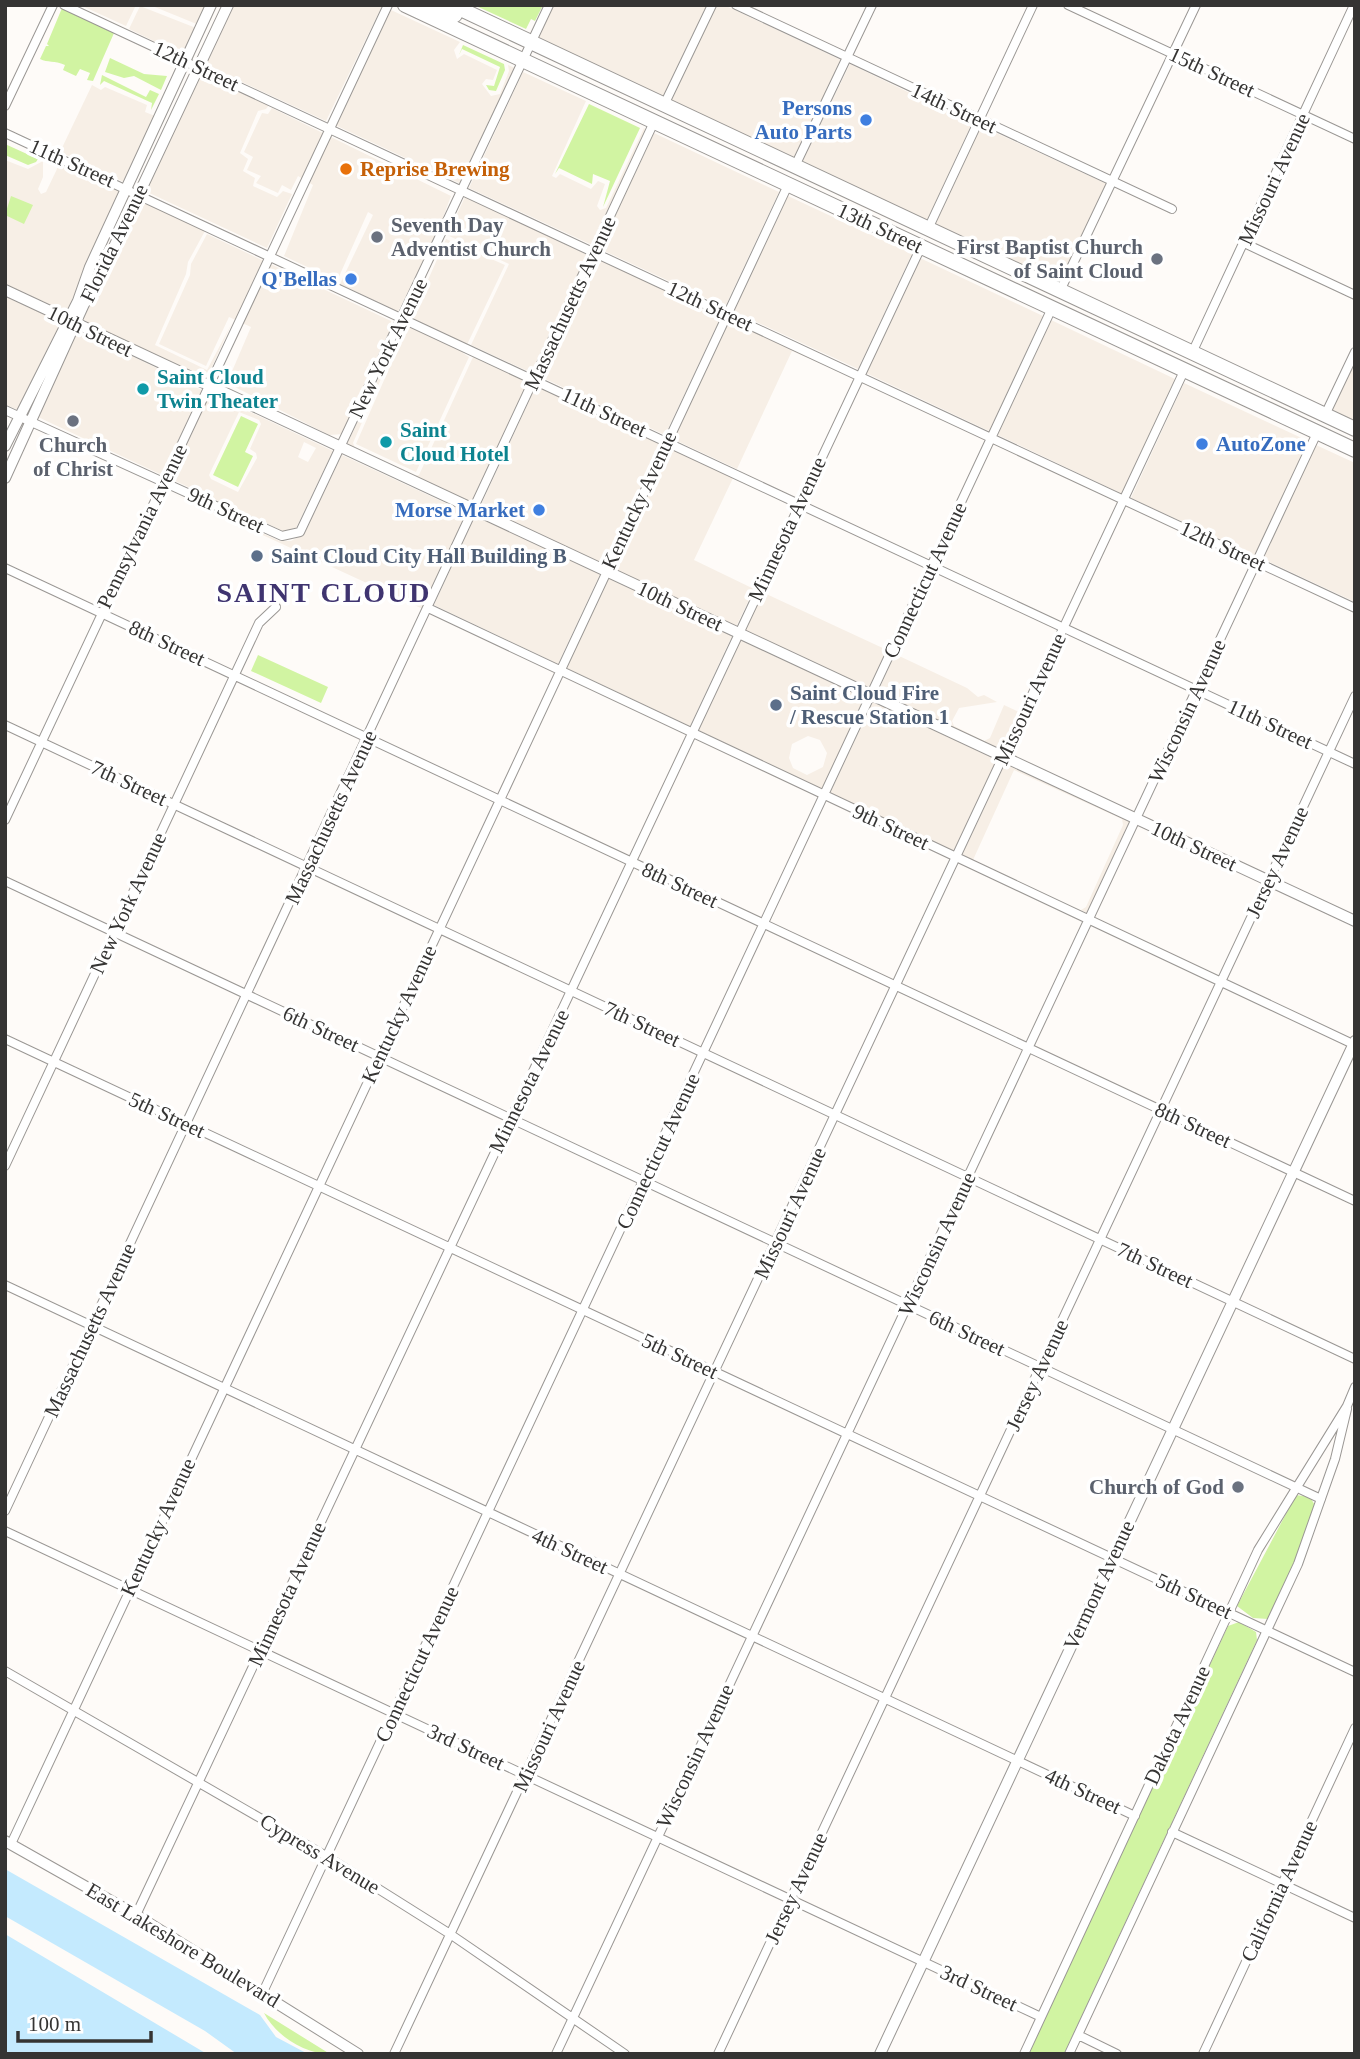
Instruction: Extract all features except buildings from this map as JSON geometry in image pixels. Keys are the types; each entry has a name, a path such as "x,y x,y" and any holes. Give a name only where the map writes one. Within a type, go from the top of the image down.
{"highway":[{"name":"13th Street","path":"405,5 1355,450"},
{"path":"429,5 450,15 474,16"},
{"name":"13th Street","path":"452,5 1353,428"},
{"path":"589,92 606,91 648,110 664,105"},
{"path":"654,122 664,118 673,120 715,140 730,136"},
{"path":"723,155 736,152 779,172 795,166"},
{"path":"788,185 804,181 849,202 876,205"},
{"path":"856,216 870,215 914,234 928,229"},
{"path":"921,247 929,242 982,265 1005,266"},
{"path":"987,278 1005,279 1042,295 1060,291"},
{"path":"1052,308 1060,304 1070,306 1110,325 1131,325"},
{"path":"1153,356 1177,357 1192,353"},
{"path":"1184,371 1192,365 1222,367"},
{"path":"1288,419 1307,420 1325,415"},
{"path":"1317,433 1334,426 1353,428"}],"street":[{"path":"5,106 52,5"},
{"name":"12th Street","path":"64,5 1355,608"},
{"name":"Florida Avenue","path":"5,478 33,420 126,188 211,5"},
{"name":"Pennsylvania Avenue","path":"5,820 388,5"},
{"name":"New York Avenue","path":"294,535 300,532 340,449 549,5"},
{"path":"664,105 712,5"},
{"name":"14th Street","path":"736,5 1172,209"},
{"path":"795,166 873,5"},
{"path":"928,229 1033,5"},
{"name":"15th Street","path":"1068,5 1355,139"},
{"path":"1060,291 1196,5"},
{"name":"Missouri Avenue","path":"1192,353 1354,5"},
{"name":"Florida Avenue","path":"5,446 139,194 199,68 225,6"},
{"name":"Massachusetts Avenue","path":"5,1511 654,122"},
{"name":"11th Street","path":"5,133 1355,764"},
{"name":"Kentucky Avenue","path":"8,1842 129,1590 788,185"},
{"path":"1244,243 1355,295"},
{"name":"Minnesota Avenue","path":"136,1915 451,1249 510,1116 573,991 798,503 921,247"},
{"name":"10th Street","path":"5,290 340,449 1355,921"},
{"name":"Connecticut Avenue","path":"263,1992 1052,308"},
{"path":"1325,415 1355,352"},
{"name":"Missouri Avenue","path":"394,2054 1184,371"},
{"name":"9th Street","path":"5,410 33,420 282,536 294,535"},
{"name":"Wisconsin Avenue","path":"556,2054 1317,433"},
{"name":"8th Street","path":"5,568 1355,1201"},
{"name":"New York Avenue","path":"5,1166 259,623 276,607"},
{"name":"9th Street","path":"428,608 1354,1044"},
{"name":"Jersey Avenue","path":"719,2054 1355,696"},
{"name":"7th Street","path":"5,725 1355,1359"},
{"name":"6th Street","path":"5,881 1321,1499"},
{"name":"5th Street","path":"5,1039 1355,1672"},
{"name":"Vermont Avenue","path":"880,2054 1354,1044"},
{"name":"4th Street","path":"5,1285 1135,1816"},
{"name":"Dakota Avenue","path":"1024,2054 1258,1550 1294,1487 1347,1406 1355,1387"},
{"name":"Dakota Avenue","path":"1069,2054 1298,1564 1341,1437 1347,1406"},
{"name":"3rd Street","path":"5,1531 1041,2017"},
{"name":"Cypress Avenue","path":"5,1671 65,1703 72,1710 326,1856 450,1934 625,2054"},
{"name":"California Avenue","path":"1202,2054 1355,1728"},
{"path":"1172,1832 1355,1919"},
{"name":"East Lakeshore Boulevard","path":"8,1842 136,1915 263,1992 358,2054"},
{"path":"1078,2035 1117,2054"}],"shaded area":[{"path":"80,5 136,5 126,26"},
{"path":"150,5 209,5 199,25"},
{"path":"233,5 382,6 326,121 205,65"},
{"path":"554,5 707,5 663,97 538,38"},
{"path":"717,5 724,5 841,60 794,159 671,101"},
{"path":"140,6 196,28 183,55 129,29"},
{"path":"391,10 460,42 454,50 457,59 464,54 497,70 493,80 486,79 482,84 491,96 500,94 509,71 508,65 515,68 461,184 335,125"},
{"path":"850,64 972,123 927,221 802,162"},
{"path":"523,72 586,101 552,176 556,178 560,174 591,189 598,181 605,184 597,206 600,210 606,208 644,128 646,130 592,245 469,188"},
{"path":"201,74 269,105 258,111 240,153 248,159 243,171 255,178 253,186 277,197 283,191 292,194 267,248 145,191"},
{"path":"92,85 101,90 105,87 147,105 145,112 155,116 124,182 60,152"},
{"path":"272,108 451,196 438,231 398,312 340,284 373,215 368,212 337,281 284,256 313,185 298,176 291,190 282,185 278,193 256,183 261,176 247,170 253,157 244,152 262,113 268,114"},
{"path":"981,126 1107,184 1059,283 935,225"},
{"path":"654,133 779,192 725,307 600,249"},
{"path":"5,160 28,169 43,161 43,177 38,189 41,194 46,192 57,169 56,162 119,191 66,314 5,284"},
{"path":"788,196 912,254 858,369 733,311"},
{"path":"465,197 588,255 532,373 471,345 509,264 447,235"},
{"path":"141,201 205,231 188,262 186,274 155,345 207,370 232,323 206,380 82,321"},
{"path":"207,234 391,321 391,332 343,434 329,435 227,383 251,327 229,317 206,366 159,344 190,275 191,264"},
{"path":"446,239 505,265 463,353 469,357 416,472 356,444"},
{"path":"596,258 721,317 665,435 541,377"},
{"path":"920,258 1043,316 989,431 866,373"},
{"path":"5,296 62,323 19,410 5,405"},
{"path":"729,320 854,378 792,351 737,469 673,439"},
{"path":"1051,320 1175,379 1122,494 998,435"},
{"path":"404,326 353,443 355,448 414,476 419,475 473,357 528,382 471,504 346,446"},
{"path":"78,330 202,390 162,475 38,417"},
{"path":"1355,363 1355,421 1332,410"},
{"path":"1184,383 1308,441 1255,556 1131,498"},
{"path":"536,386 661,444 604,564 480,507"},
{"path":"210,393 333,451 296,528 283,531 171,479","holes":["239,412 259,420 261,424 250,449 256,453 257,458 238,492 211,479 209,475","304,442 316,448 308,462 298,457"]},
{"path":"1316,445 1355,463 1355,602 1263,559"},
{"path":"669,448 733,478 694,560 754,589 736,627 612,568"},
{"path":"342,455 467,513 423,609 165,490 280,541 291,541 304,534"},
{"path":"475,516 600,574 558,664 434,605"},
{"path":"608,578 732,636 690,726 566,668"},
{"path":"762,592 887,650 869,689 745,631"},
{"path":"740,640 865,698 822,789 698,730","holes":["808,736 820,740 827,753 823,767 807,775 793,768 789,758 792,744"]},
{"path":"895,654 967,688 978,697 984,695 997,702 959,708 952,721 954,726 984,741 990,738 1004,705 1019,712 1001,751 878,692"},
{"path":"873,702 997,760 954,851 830,793"},
{"path":"1005,764 1130,822 1087,913 1068,904 1081,910 1086,907 1123,825 1122,819 1014,770 973,860 962,855"}],"green space":[{"path":"474,5 543,5 535,21 531,19 526,29"},
{"path":"62,8 114,33 93,81 87,80 90,73 80,69 76,76 63,70 65,65 40,59 46,46 49,46 47,44"},
{"path":"463,45 504,64 505,70 496,91 489,90 486,85 494,86 500,67 462,49 459,55"},
{"path":"110,58 144,74 167,76 161,90 134,76 124,78 105,72"},
{"path":"102,75 146,97 150,90 159,94 151,110 152,103 104,81 100,85"},
{"path":"589,104 640,128 603,207 610,181 593,174 592,184 559,168 555,174"},
{"path":"5,144 38,159 28,165 5,155"},
{"path":"11,196 33,205 24,224 5,215"},
{"path":"241,416 258,424 245,452 253,456 238,487 213,475"},
{"path":"258,655 328,687 321,703 251,671"},
{"path":"1296,1495 1310,1497 1316,1507 1297,1558 1268,1619 1253,1618 1237,1606"},
{"path":"1239,1622 1256,1632 1257,1640 1064,2054 1028,2054 1228,1626"},
{"path":"264,2013 330,2054 311,2051 292,2042 276,2029"}],"water":[{"path":"5,1869 260,2015 276,2037 308,2054 237,2054 205,2031 5,1916"},
{"path":"5,1934 207,2054 5,2054"}],"place":[{"name":"Persons Auto Parts","path":"866,120"},
{"name":"Reprise Brewing","path":"346,169"},
{"name":"Seventh Day Adventist Church","path":"377,237"},
{"name":"First Baptist Church of Saint Cloud","path":"1157,259"},
{"name":"Q'Bellas","path":"351,279"},
{"name":"Saint Cloud Twin Theater","path":"143,389"},
{"name":"Church of Christ","path":"73,421"},
{"name":"Saint Cloud Hotel","path":"386,442"},
{"name":"AutoZone","path":"1202,444"},
{"name":"Morse Market","path":"539,510"},
{"name":"Saint Cloud City Hall Building B","path":"257,556"},
{"name":"Saint Cloud Fire / Rescue Station 1","path":"776,705"},
{"name":"Church of God","path":"1238,1487"}],"district":[{"name":"SAINT CLOUD","path":"324,592"}]}
